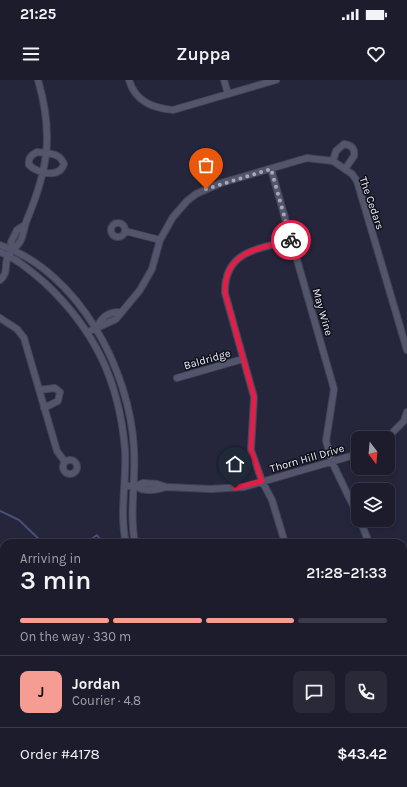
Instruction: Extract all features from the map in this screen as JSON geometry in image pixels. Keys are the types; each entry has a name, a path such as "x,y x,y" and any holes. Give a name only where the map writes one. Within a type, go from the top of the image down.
{"street":[{"path":"0,280 7,269 8,258 13,249 19,244 25,224 38,195 44,172 47,154 46,118 38,80"},
{"path":"129,80 132,91 141,99 160,108 172,110 276,80"},
{"path":"224,80 228,94"},
{"path":"333,161 340,146 344,144 350,145 353,148 354,156 345,169"},
{"path":"37,152 47,154 56,154 62,158 64,164 61,170 56,172 44,172 35,170 29,165 31,155 37,152"},
{"name":"The Cedars","path":"88,332 97,326 104,326 116,319 120,312 140,290 152,269 160,240 172,217 196,194 221,183 307,158 333,161 352,174 356,181 407,350"},
{"name":"May Wine","path":"271,169 334,389 326,441 332,462 351,501"},
{"path":"125,231 160,240"},
{"path":"284,539 272,500 262,481 251,450 254,397 225,293 225,282 228,271 234,260 246,253 292,240"},
{"path":"0,245 13,249 31,259 44,269 69,293 97,326 119,375 128,408 134,448 136,486 132,529 134,539"},
{"path":"0,252 30,270 62,299 88,332 110,378 119,410 125,449 126,486 123,530 125,539"},
{"path":"0,264 8,258"},
{"path":"0,318 17,329 24,338 57,451 65,462"},
{"name":"Baldridge","path":"177,378 243,359"},
{"path":"39,390 55,388 60,392 58,401 44,408"},
{"path":"395,431 406,422 407,412"},
{"name":"Thorn Hill Drive","path":"126,486 136,486 141,490 159,490 166,487 226,489 262,481 351,456"},
{"path":"363,527 367,539"}],"waterway":[{"path":"0,511 19,520 39,539"},
{"path":"92,539 97,535 100,539"}],"way so far":[{"path":"206,189 221,183 271,169 291,240"}],"route":[{"path":"235,488 262,481 251,450 254,397 225,293 225,282 228,271 234,260 246,253 291,240"}]}
